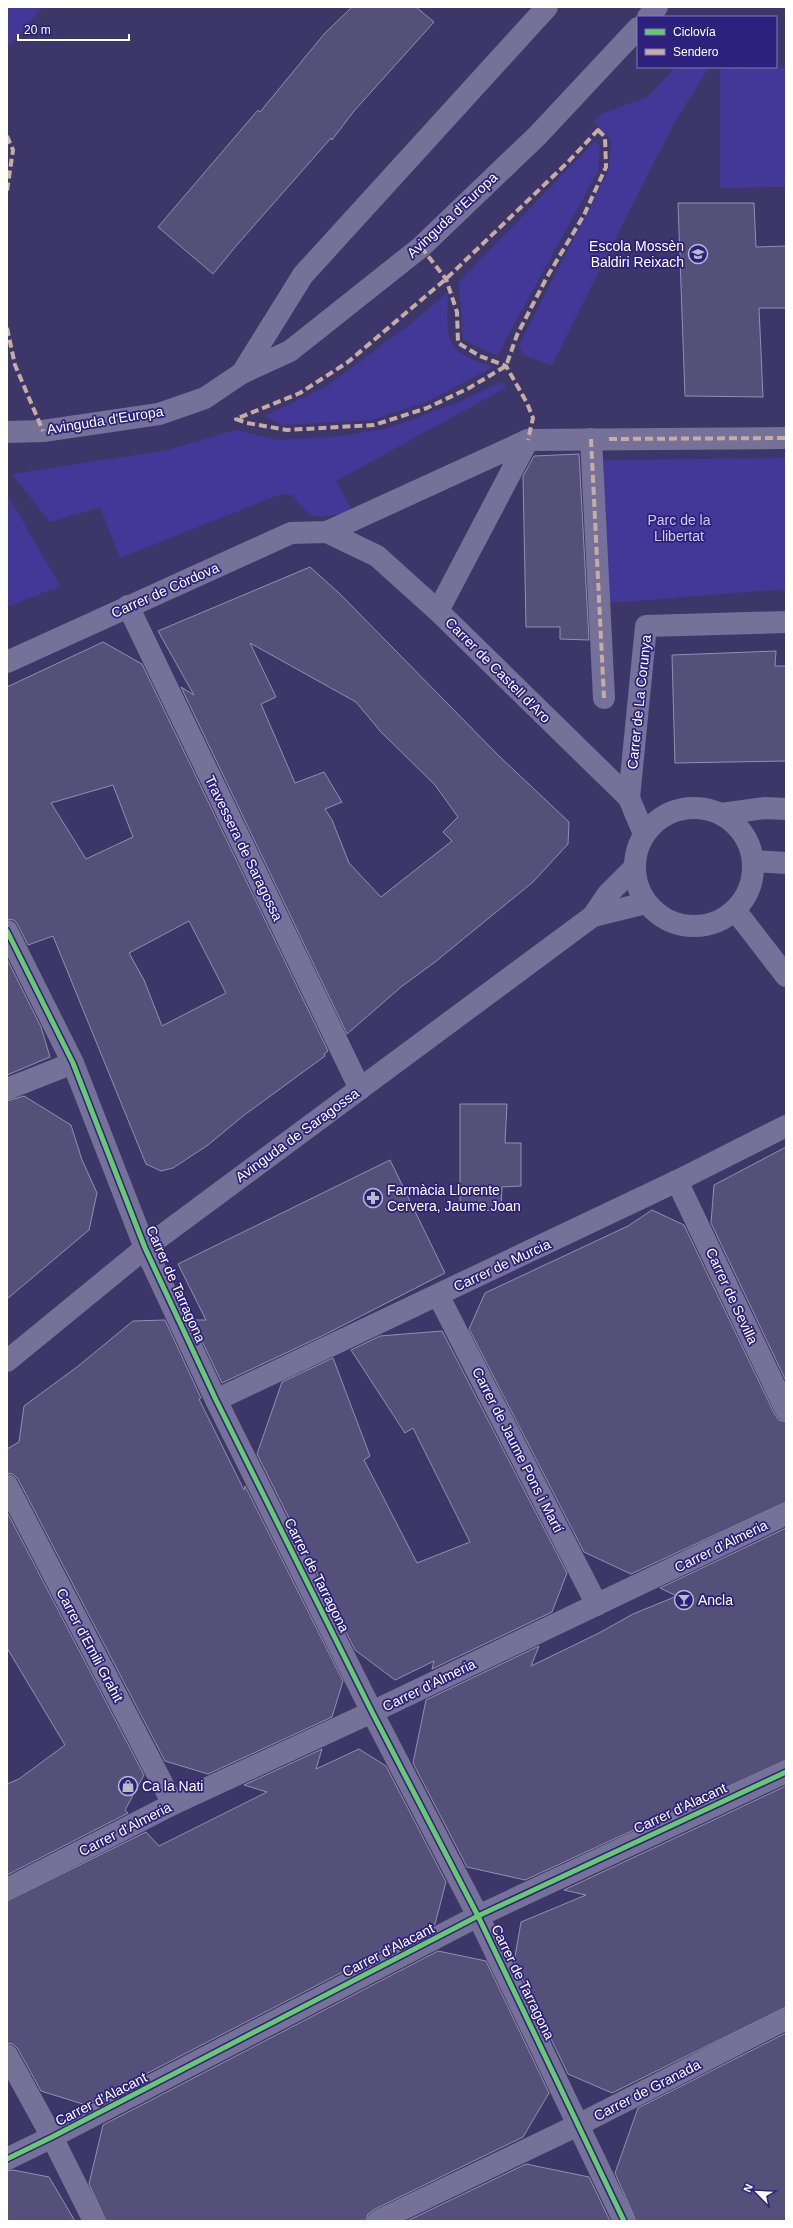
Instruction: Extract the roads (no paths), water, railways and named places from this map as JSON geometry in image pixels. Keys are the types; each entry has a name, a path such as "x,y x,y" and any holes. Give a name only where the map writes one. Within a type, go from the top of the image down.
{"street":[{"name":"Avinguda d'Europa","path":"242,373 303,276 547,7"},
{"path":"649,16 657,7"},
{"name":"Avinguda d'Europa","path":"7,432 43,431 159,414 205,398 242,373 290,351 421,247 537,136 637,29"},
{"path":"327,532 528,440 786,438"},
{"path":"438,610 528,440"},
{"path":"590,440 604,698"},
{"name":"Carrer de Còrdova","path":"7,662 291,533 327,532"},
{"name":"Carrer de Castell d'Aro","path":"327,532 377,556 438,610 629,798 644,834"},
{"name":"Travessera de Saragossa","path":"128,606 360,1089"},
{"name":"Carrer de La Corunya","path":"629,798 646,626 786,622"},
{"path":"704,808 721,814 737,826 743,833 751,851 753,861 750,887 735,910 728,916 709,925 689,926 670,922 653,911 646,903 637,886 634,868 635,856 644,834 663,816 679,810 704,808"},
{"path":"721,814 765,808 786,809"},
{"path":"753,861 786,863"},
{"name":"Avinguda de Saragossa","path":"7,1361 145,1248 593,916 608,894 634,868"},
{"name":"Avinguda de Saragossa","path":"593,916 646,903"},
{"path":"735,910 786,976"},
{"name":"Carrer de Tarragona","path":"7,931 73,1063 145,1248 216,1400 372,1712 478,1916 624,2221"},
{"path":"7,1089 73,1063"},
{"name":"Carrer de Murcia","path":"216,1400 677,1181 786,1126"},
{"name":"Carrer de Sevilla","path":"677,1181 786,1410"},
{"name":"Carrer de Jaume Pons i Martí","path":"438,1295 598,1605"},
{"name":"Carrer d'Emili Grahit","path":"7,1486 173,1804"},
{"name":"Carrer d'Almeria","path":"7,1889 173,1804 372,1712 786,1514"},
{"name":"Carrer d'Alacant","path":"7,2159 478,1916 786,1772"},
{"name":"Carrer de Granada","path":"378,2221 578,2125 786,2019"},
{"path":"7,2055 52,2137 94,2221"}],"place":[{"name":"Escola Mossèn Baldiri Reixach","path":"698,254"},
{"name":"Farmàcia Llorente Cervera, Jaume Joan","path":"373,1198"},
{"name":"Ancla","path":"684,1600"},
{"name":"Ca la Nati","path":"128,1786"}],"park label":[{"name":"Parc de la Llibertat","path":"679,528"}]}
